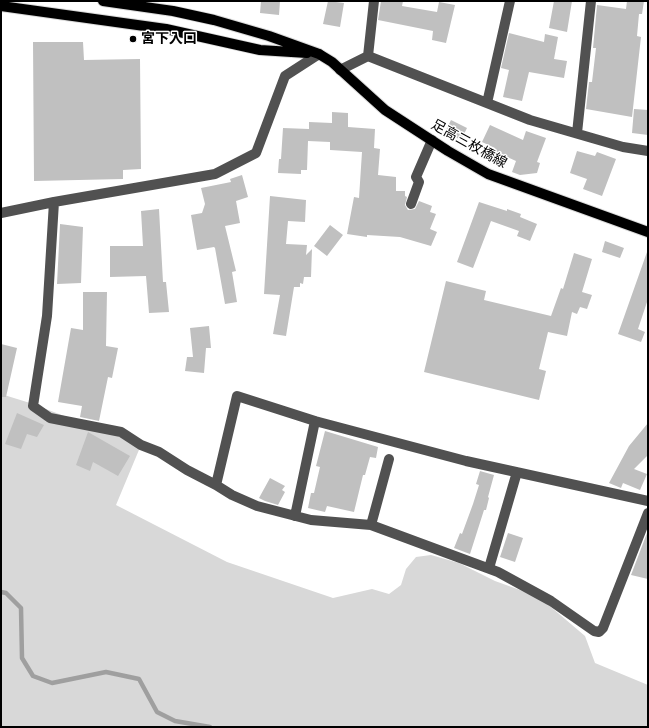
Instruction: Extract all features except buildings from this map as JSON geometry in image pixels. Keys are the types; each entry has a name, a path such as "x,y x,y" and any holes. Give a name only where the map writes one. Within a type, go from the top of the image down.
{"main road":[{"name":"足高三枚橋線","path":"103,1 173,11 214,20 269,36 319,54 332,62 384,110 488,174 648,232"},
{"path":"1,6 166,29 260,50 319,54"}],"street":[{"path":"368,56 374,1"},
{"path":"487,103 510,1"},
{"path":"577,133 591,1"},
{"path":"1,213 54,202 215,174 256,153 285,76 319,54"},
{"path":"340,70 368,56 530,120 622,146 648,151"},
{"path":"411,204 419,182 416,177 432,140"},
{"path":"54,202 47,316 33,406 50,418 120,432 141,446 159,452 232,496 257,506 311,520 371,525 489,568 550,601 594,631 599,632 603,628 648,513"},
{"path":"216,485 237,396 315,421 466,461 646,498"},
{"path":"294,516 315,421"},
{"path":"371,525 389,459"},
{"path":"489,568 517,472"}],"shaded area":[{"path":"1,394 30,403 141,445 116,505 227,562 333,598 372,589 389,594 401,585 406,569 416,557 431,555 459,563 495,581 520,590 545,602 585,636 595,663 648,685 648,727 1,727"}],"waterway":[{"path":"1,592 6,593 21,608 22,658 33,676 52,683 106,672 139,679 157,712 175,721 210,727"}],"place":[{"name":"宮下入口","path":"133,39"}]}
